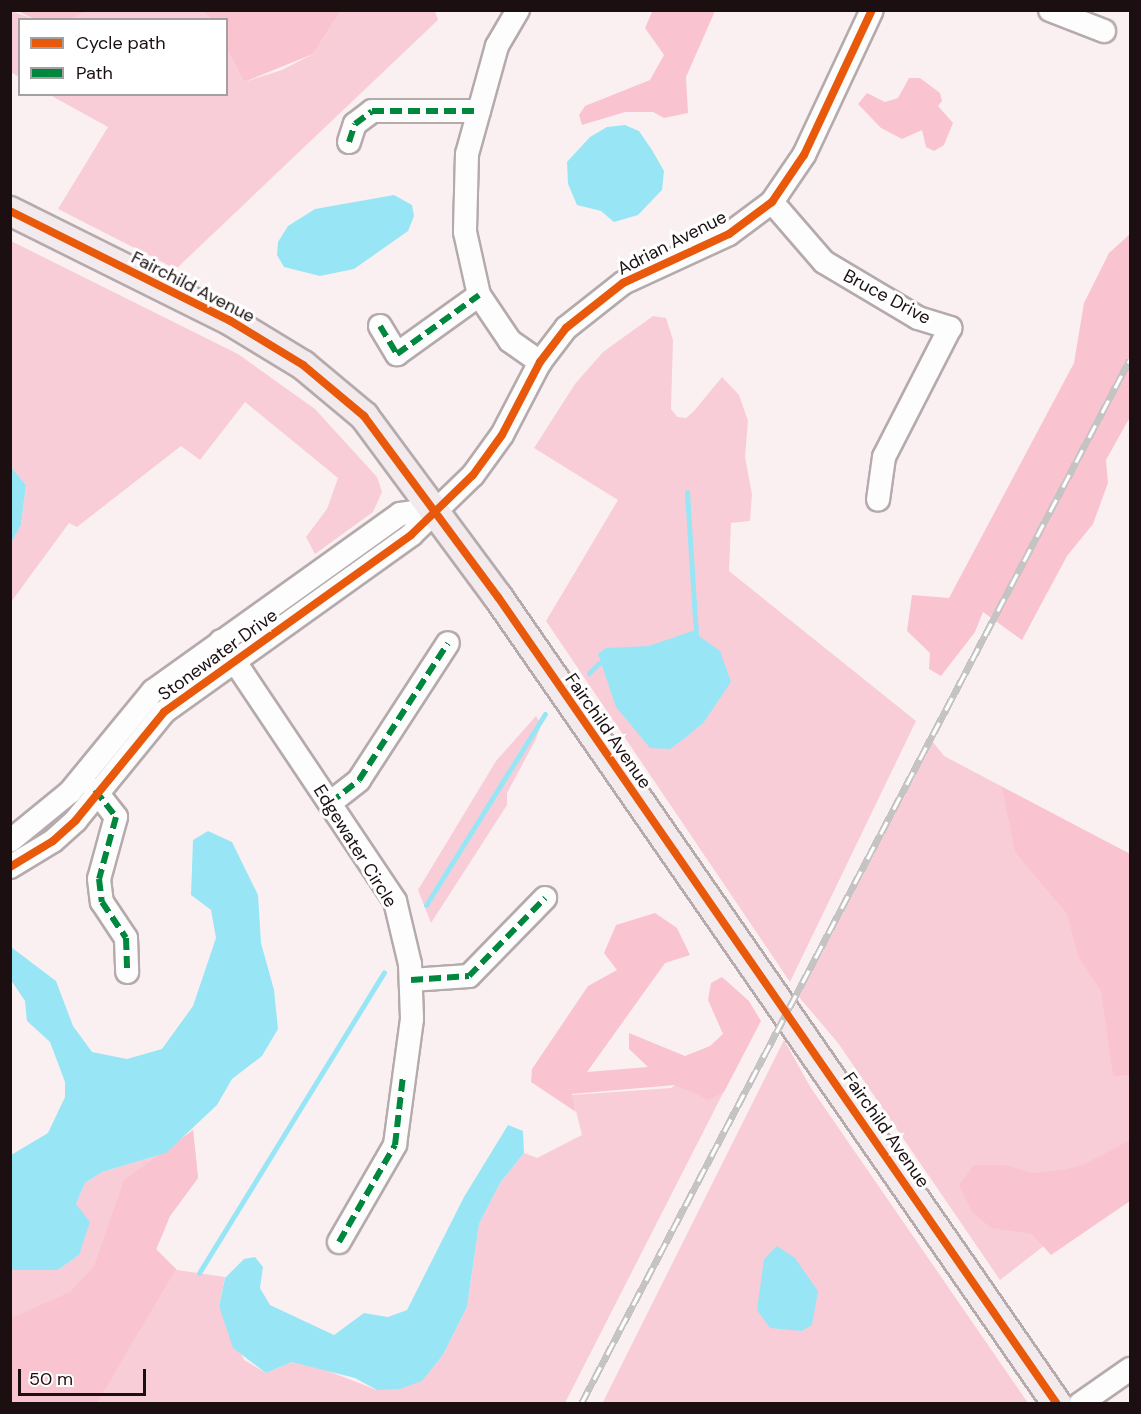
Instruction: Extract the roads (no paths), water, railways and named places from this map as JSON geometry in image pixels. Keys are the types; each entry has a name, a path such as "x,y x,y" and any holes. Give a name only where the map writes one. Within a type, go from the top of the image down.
{"main road":[{"name":"Fairchild Avenue","path":"10,211 229,320 303,365 364,416 435,509 1057,1404"}],"street":[{"path":"518,10 497,46 467,154 465,232 479,295 510,340 540,362"},
{"name":"Adrian Avenue","path":"435,509 473,475 502,435 540,362 566,328 623,284 729,234 772,202 804,155 872,10"},
{"path":"1050,10 1104,31"},
{"path":"349,142 355,124 372,111 479,111"},
{"name":"Bruce Drive","path":"772,202 824,262 918,318 950,328 884,456 878,500"},
{"path":"380,326 397,354 479,295"},
{"name":"Stonewater Drive","path":"10,841 70,792 153,691 400,514 435,509"},
{"name":"Stonewater Drive","path":"10,867 54,841 164,712 411,535 435,509"},
{"name":"Edgewater Circle","path":"221,641 395,901 411,980 412,1019 395,1145 339,1242"},
{"path":"330,803 359,780 448,643"},
{"path":"97,792 116,817 99,879 102,902 126,938 127,972"},
{"path":"411,980 469,976 545,898"},
{"path":"1080,1404 1131,1369"}],"water":[{"path":"625,125 639,131 664,171 662,190 638,215 614,222 601,211 577,205 568,184 567,162 590,137 607,127"},
{"path":"394,195 412,205 414,216 408,231 354,269 320,276 284,267 277,255 278,242 288,226 315,209"},
{"path":"11,467 26,485 21,525 11,543"},
{"path":"692,631 720,651 731,682 704,722 684,739 670,749 650,748 616,707 598,654 606,648 649,646"},
{"path":"208,831 232,842 258,895 261,943 274,990 278,1029 262,1056 232,1079 217,1105 166,1153 102,1172 85,1183 76,1204 90,1222 79,1255 58,1270 11,1270 11,1155 48,1133 65,1097 65,1082 50,1042 27,1021 25,1001 11,980 11,947 56,981 73,1026 92,1052 127,1059 162,1049 193,1006 216,938 211,910 191,895 193,840"},
{"path":"508,1125 523,1131 524,1153 500,1183 479,1224 467,1307 443,1355 422,1381 400,1389 377,1390 355,1378 292,1362 266,1373 233,1348 219,1306 225,1278 244,1259 255,1257 263,1267 260,1288 270,1305 334,1335 364,1313 388,1317 407,1310 464,1197"},
{"path":"777,1246 795,1258 818,1291 812,1325 802,1331 770,1328 757,1310 764,1259"}],"waterway":[{"path":"687,492 696,636"},
{"path":"589,673 599,663"},
{"path":"426,905 545,714"},
{"path":"199,1273 384,972"}],"railway":[{"path":"581,1404 1130,359"}]}
